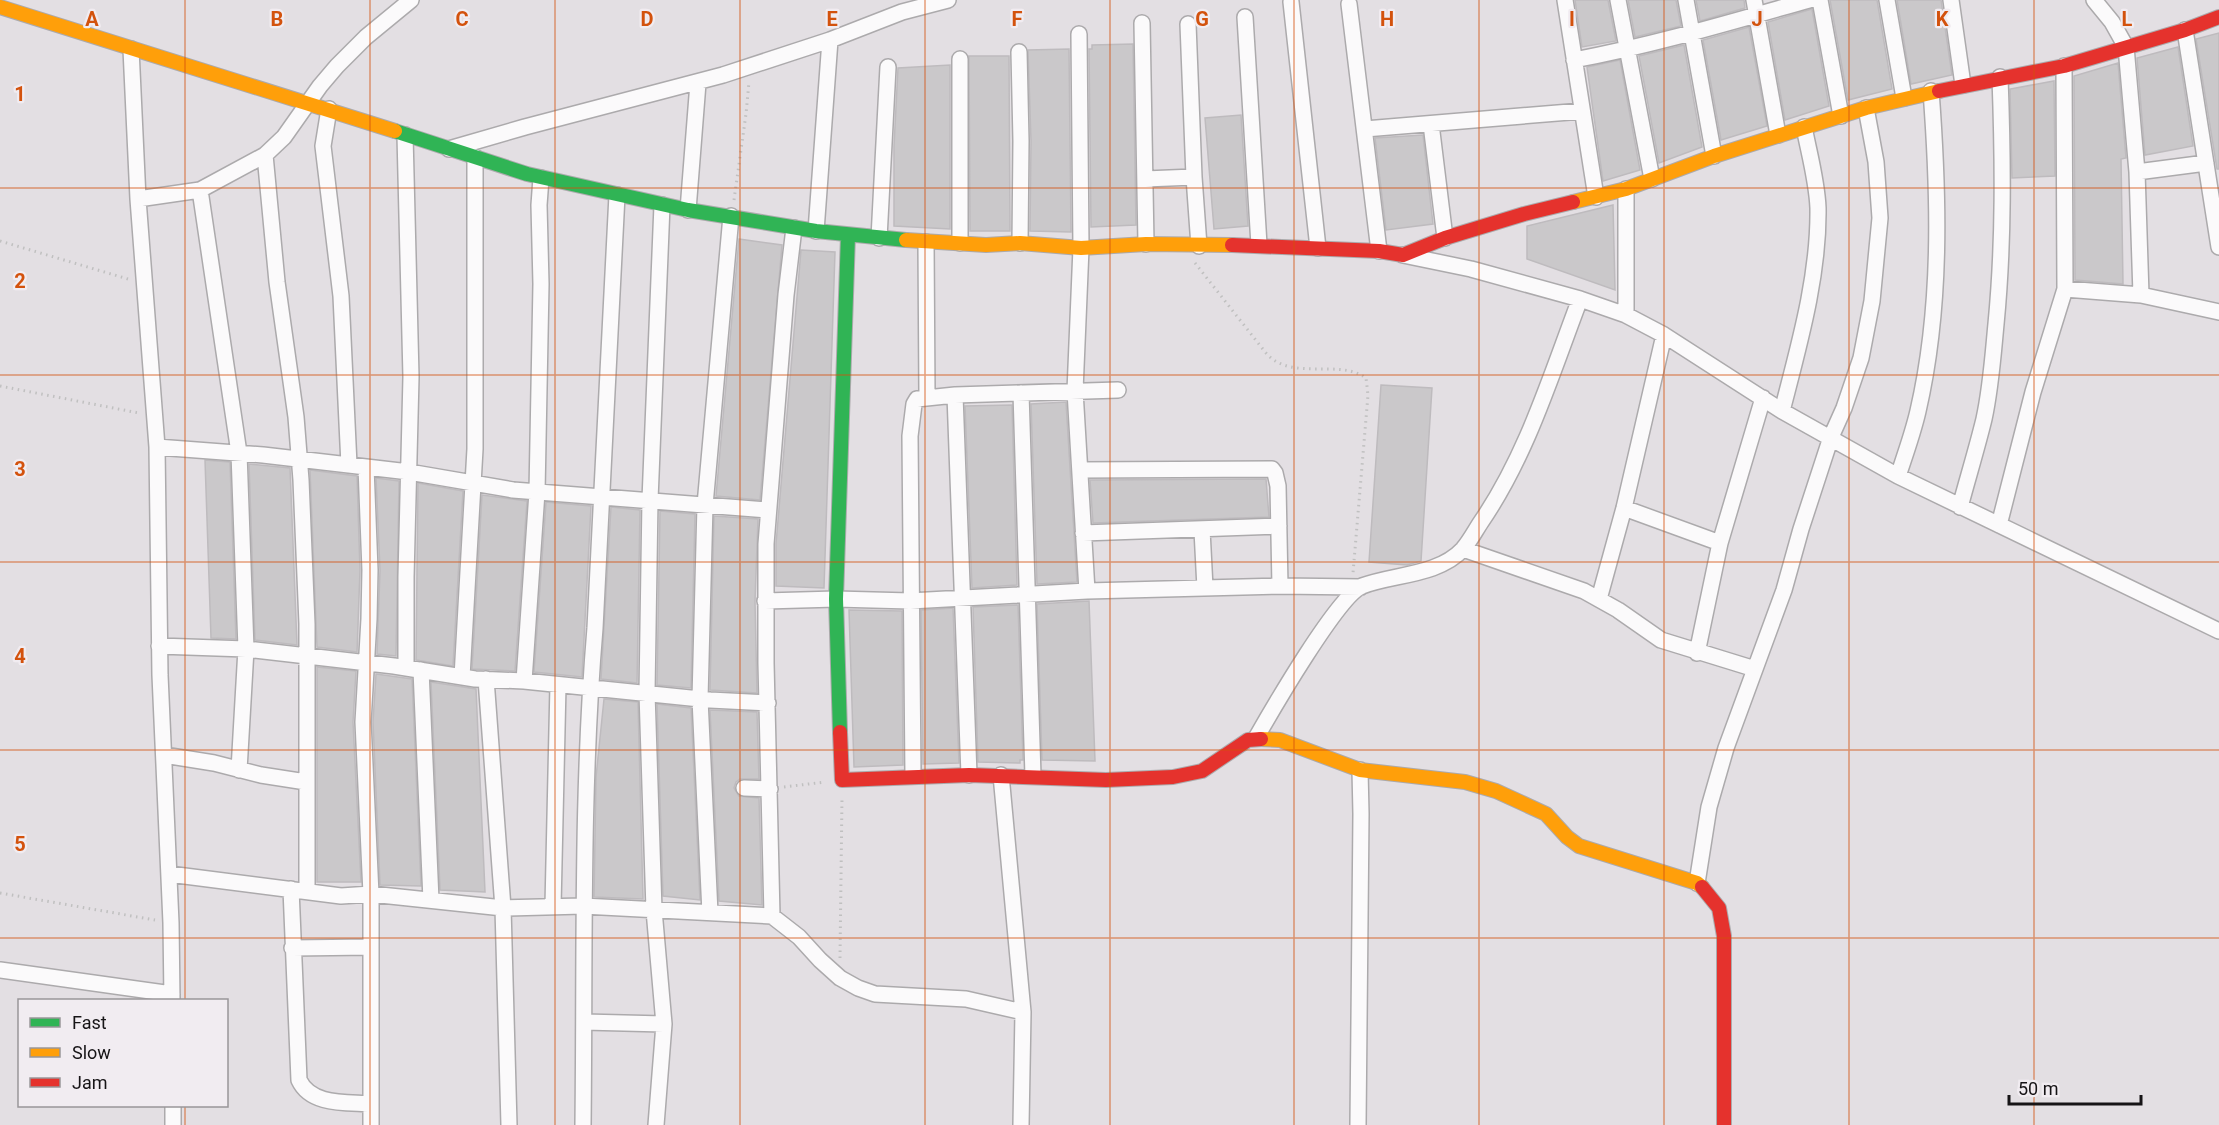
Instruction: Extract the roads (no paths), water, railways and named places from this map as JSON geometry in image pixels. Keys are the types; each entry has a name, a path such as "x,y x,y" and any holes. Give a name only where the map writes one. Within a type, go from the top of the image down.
{"street":[{"path":"138,199 200,190 265,155 284,137 320,86 351,51 411,0"},
{"path":"449,149 698,82 830,40 880,19 948,0"},
{"path":"1565,0 1596,197"},
{"path":"1618,0 1652,179"},
{"path":"1686,0 1714,156"},
{"path":"1574,60 1628,50 1692,34 1755,8 1809,0"},
{"path":"1820,0 1841,116"},
{"path":"1887,0 1904,98"},
{"path":"1951,0 1963,85"},
{"path":"2094,0 2112,21 2126,47 2137,172 2141,295"},
{"path":"1290,2 1318,248"},
{"path":"1349,4 1379,251"},
{"path":"0,7 541,178 688,210 816,231 926,242 1020,243 1081,249 1146,244 1260,245 1379,251 1471,269 1580,299 1626,315 1664,335 1782,411 1898,476 2219,632"},
{"path":"1755,8 1778,135"},
{"path":"1245,17 1260,245"},
{"path":"1403,255 1445,238 1524,214 1626,189 1714,156 1866,108 2000,77 2064,66 2185,30 2219,17"},
{"path":"1142,23 1146,244"},
{"path":"1188,24 1199,246"},
{"path":"2185,30 2219,247"},
{"path":"1079,34 1081,249 1075,392 1087,591"},
{"path":"816,231 830,40"},
{"path":"0,970 172,997 159,646 156,416 138,199 131,49"},
{"path":"1019,52 1022,141 1020,243"},
{"path":"960,59 960,243"},
{"path":"1999,525 2033,392 2065,289 2064,66"},
{"path":"879,238 888,68"},
{"path":"1960,507 1984,418 1996,333 2003,224 2000,77"},
{"path":"688,210 698,82"},
{"path":"1898,476 1918,413 1931,338 1935,280 1937,167 1931,92"},
{"path":"1697,883 1709,807 1725,748 1784,590 1831,437 1848,398 1861,358 1872,301 1878,247 1880,191 1866,108"},
{"path":"329,110 323,146 341,296 349,465"},
{"path":"1365,129 1582,111"},
{"path":"1431,124 1445,238"},
{"path":"1782,411 1800,342 1813,271 1817,233 1818,206 1804,127"},
{"path":"405,135 411,377 405,634 414,669 431,900"},
{"path":"265,155 277,282 293,387 300,460 307,657 307,891"},
{"path":"462,677 475,449 475,157"},
{"path":"2137,172 2206,164"},
{"path":"1145,179 1194,177"},
{"path":"524,681 537,492 541,178"},
{"path":"1626,189 1626,315"},
{"path":"200,190 239,453 246,650 239,770"},
{"path":"583,1125 583,906 590,688 617,195"},
{"path":"656,1125 664,1024 654,910 647,693 650,500 663,205"},
{"path":"710,913 700,699 705,505 731,216"},
{"path":"772,916 765,602 767,510 794,228"},
{"path":"848,235 836,599 842,780 969,775 1106,780 1188,775 1214,765 1240,745 1256,738 1280,740 1360,770 1454,780 1496,791 1546,814 1567,837 1579,846 1697,883 1708,892 1719,908 1724,936 1724,1125"},
{"path":"926,242 927,397"},
{"path":"2065,289 2141,295 2219,312"},
{"path":"765,602 836,599 910,601 1087,591 1356,586 1410,575 1433,567 1463,549 1493,505 1523,451 1580,299"},
{"path":"1599,599 1624,507 1664,335"},
{"path":"913,776 910,436 914,404 917,399 955,395 1118,390"},
{"path":"1022,393 1033,776"},
{"path":"955,395 969,775"},
{"path":"1697,653 1720,543 1763,398"},
{"path":"157,447 239,453 409,472 537,492 767,510"},
{"path":"366,467 370,580 363,722 371,894 371,1125"},
{"path":"1080,470 1272,470 1278,486 1280,586"},
{"path":"1624,507 1720,543"},
{"path":"1083,533 1279,526"},
{"path":"1202,530 1205,588"},
{"path":"1463,549 1584,591 1661,640 1697,653 1755,669"},
{"path":"1256,738 1289,681 1356,586"},
{"path":"159,646 246,650 414,669 462,677 768,703"},
{"path":"486,679 503,908 509,1125"},
{"path":"553,906 558,685"},
{"path":"164,755 306,782"},
{"path":"1358,1125 1360,770"},
{"path":"1001,775 1023,1012 1021,1125"},
{"path":"744,788 770,789"},
{"path":"169,874 341,896 371,894 503,908 583,906 772,916 787,927 840,978 858,988 875,994 966,999 1023,1012"},
{"path":"291,889 297,1073 301,1086 311,1095 325,1100 371,1104"},
{"path":"292,948 371,947"},
{"path":"584,1022 664,1024"},
{"path":"173,1107 173,1125"}]}
